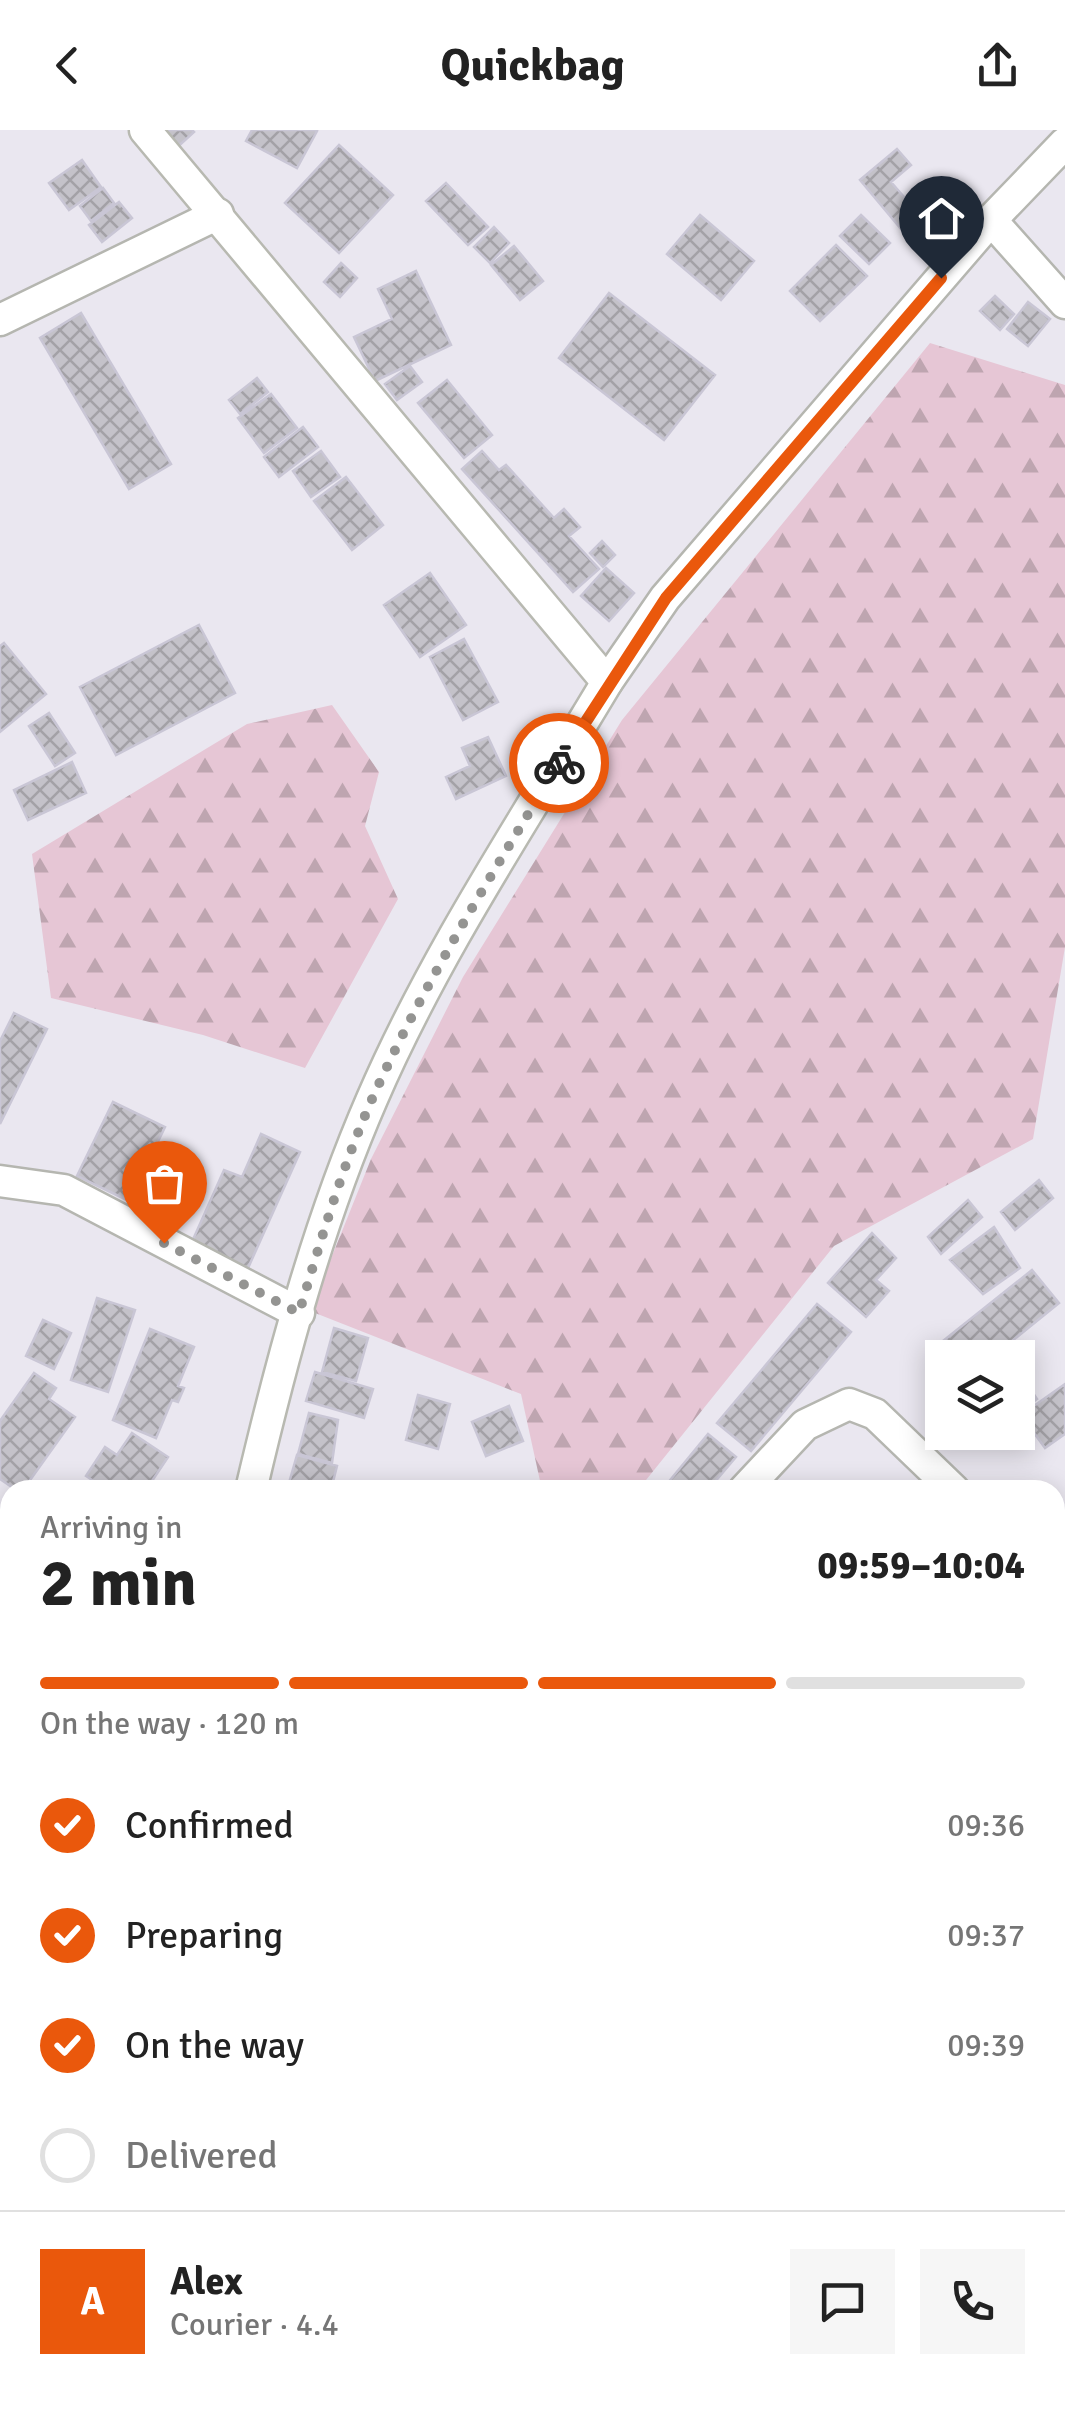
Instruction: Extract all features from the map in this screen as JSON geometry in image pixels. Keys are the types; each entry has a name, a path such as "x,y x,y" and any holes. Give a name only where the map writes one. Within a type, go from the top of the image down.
{"street":[{"path":"145,130 607,682"},
{"path":"254,1480 342,1174 374,1096 448,952 607,682 666,598 991,220 1065,143"},
{"path":"0,320 218,214"},
{"path":"991,220 1065,303"},
{"path":"0,1181 64,1190 299,1313"},
{"path":"754,1480 805,1426 849,1404 874,1414 943,1480"}],"green space":[{"path":"930,343 1065,385 1065,947 1033,1139 834,1246 646,1480 540,1480 521,1394 310,1311 371,1159 463,977 622,720"},
{"path":"332,705 379,772 365,826 398,899 305,1068 203,1035 51,998 32,854 247,724"}],"building":[{"path":"151,130 192,130 194,132 172,152"},
{"path":"252,130 317,131 297,168 246,141"},
{"path":"339,145 393,195 339,253 285,203"},
{"path":"897,149 911,165 891,182 924,220 906,235 860,180"},
{"path":"82,160 101,187 69,210 49,183"},
{"path":"446,183 488,227 468,245 426,201"},
{"path":"103,188 114,203 91,221 80,206"},
{"path":"119,202 132,218 102,242 89,225"},
{"path":"700,215 754,261 721,300 667,254"},
{"path":"861,215 890,243 869,264 840,236"},
{"path":"494,227 509,243 490,263 474,247"},
{"path":"836,245 867,276 820,321 790,291"},
{"path":"514,246 543,281 520,300 491,265"},
{"path":"341,263 357,278 340,297 324,282"},
{"path":"416,271 451,345 375,381 354,337 392,319 378,289"},
{"path":"609,293 715,375 664,440 559,358"},
{"path":"995,296 1014,314 1000,330 980,311"},
{"path":"1028,302 1050,319 1028,346 1007,329"},
{"path":"81,313 171,464 129,489 40,338"},
{"path":"410,366 422,382 397,400 385,384"},
{"path":"257,378 268,392 240,414 229,400"},
{"path":"447,380 492,435 464,458 418,403"},
{"path":"271,394 297,428 264,453 238,418"},
{"path":"303,427 318,447 279,477 264,457"},
{"path":"321,451 340,477 311,497 293,471"},
{"path":"482,451 499,470 506,465 554,518 564,509 580,527 569,536 599,569 573,592 462,469"},
{"path":"346,477 383,525 352,550 314,501"},
{"path":"602,541 615,555 603,567 590,553"},
{"path":"606,568 634,593 609,621 581,596"},
{"path":"430,573 466,625 420,657 384,605"},
{"path":"199,625 235,693 116,755 80,687"},
{"path":"464,639 498,702 463,720 430,657"},
{"path":"4,643 46,694 0,732 0,646"},
{"path":"49,713 75,753 55,766 29,726"},
{"path":"488,737 506,776 456,799 446,777 470,766 462,748"},
{"path":"72,762 86,793 28,820 14,790"},
{"path":"14,1013 47,1029 0,1124 0,1041"},
{"path":"113,1102 165,1127 129,1201 77,1176"},
{"path":"261,1134 300,1152 248,1268 191,1244 224,1170 242,1177"},
{"path":"1039,1180 1053,1198 1015,1230 1001,1212"},
{"path":"968,1200 982,1217 941,1254 928,1237"},
{"path":"994,1227 1020,1268 983,1294 950,1260"},
{"path":"872,1233 896,1258 876,1280 889,1291 866,1317 828,1283"},
{"path":"1032,1270 1059,1303 1013,1340 944,1340"},
{"path":"97,1298 135,1310 108,1392 71,1380"},
{"path":"817,1304 851,1332 751,1451 717,1423"},
{"path":"43,1320 71,1333 54,1369 26,1356"},
{"path":"334,1328 368,1338 356,1381 322,1372"},
{"path":"150,1329 194,1347 178,1386 184,1388 178,1402 172,1400 156,1438 113,1420"},
{"path":"315,1372 373,1389 364,1418 306,1401"},
{"path":"34,1373 56,1388 49,1399 75,1417 30,1480 0,1479 0,1421"},
{"path":"1065,1384 1065,1434 1045,1448 1035,1434 1035,1405"},
{"path":"418,1395 450,1404 438,1449 406,1440"},
{"path":"509,1406 523,1441 486,1456 472,1422"},
{"path":"309,1413 338,1420 332,1463 298,1454"},
{"path":"132,1433 168,1457 153,1480 92,1480 86,1476 105,1447 117,1455"},
{"path":"708,1434 736,1457 716,1480 670,1480"},
{"path":"297,1455 337,1466 334,1480 290,1480"}],"way so far":[{"path":"164,1243 299,1313 342,1174 374,1096 448,952 559,763"}],"route":[{"path":"559,763 607,682 666,598 941,278"}]}
